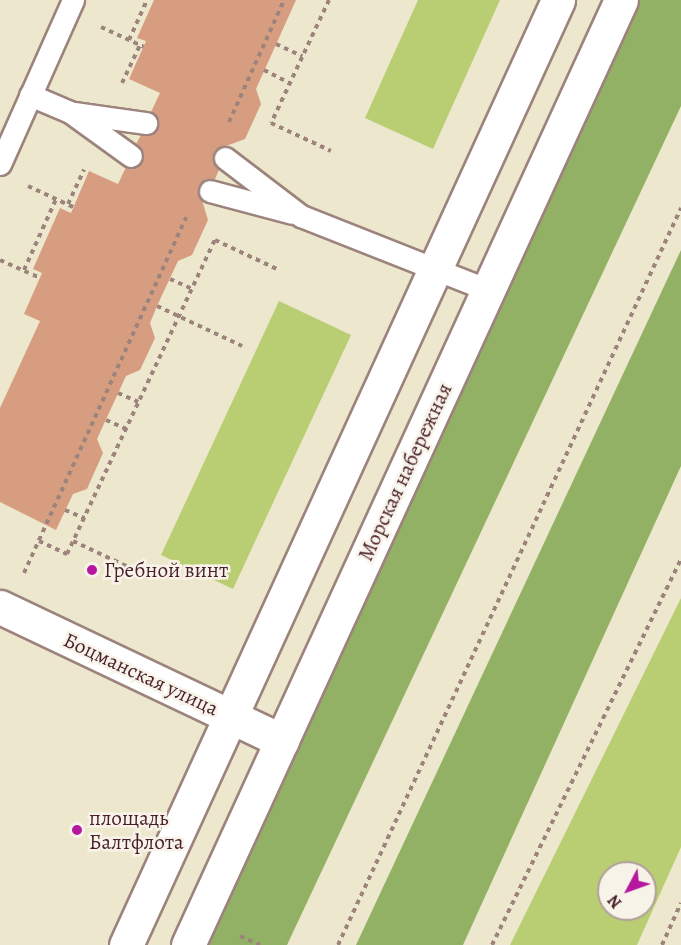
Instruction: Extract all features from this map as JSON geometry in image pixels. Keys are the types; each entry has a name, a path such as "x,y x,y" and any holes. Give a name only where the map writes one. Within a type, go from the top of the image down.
{"street":[{"path":"126,945 558,0"},
{"name":"Морская набережная","path":"189,945 621,0"},
{"name":"Боцманская улица","path":"0,607 282,741"}],"lane":[{"path":"0,164 70,6"},
{"path":"30,95 70,112 131,156"},
{"path":"70,112 146,123"},
{"path":"225,158 301,216"},
{"path":"210,191 301,216 436,267 488,290"}],"path":[{"path":"129,40 147,0"},
{"path":"228,124 284,0"},
{"path":"328,0 271,123 331,151"},
{"path":"70,6 144,47"},
{"path":"276,44 302,56"},
{"path":"264,70 289,83"},
{"path":"19,182 73,207"},
{"path":"24,270 56,199"},
{"path":"338,945 681,208"},
{"path":"31,560 187,216"},
{"path":"39,541 67,554 215,240 277,269"},
{"path":"0,260 40,278"},
{"path":"170,279 192,289"},
{"path":"157,306 242,346"},
{"path":"118,393 138,402"},
{"path":"106,420 126,429"},
{"path":"65,510 84,518"},
{"path":"73,541 139,572"},
{"path":"492,945 681,560"},
{"path":"662,945 681,903"}],"green space":[{"path":"418,0 500,0 433,149 365,118"},
{"path":"632,0 681,0 681,106 287,945 200,945"},
{"path":"681,250 681,466 463,945 356,945"},
{"path":"279,301 351,335 233,589 161,555"},
{"path":"681,598 681,847 657,900 657,861 597,861 597,921 648,921 637,945 510,945"}],"building":[{"path":"154,0 296,0 256,89 261,104 245,139 215,150 213,162 219,170 215,179 206,179 198,187 208,220 192,255 178,261 150,323 155,338 140,370 126,376 97,439 103,453 87,489 73,494 56,530 0,502 0,408 40,321 24,314 42,273 33,269 60,208 71,213 89,171 118,184 126,167 136,168 142,163 143,151 136,144 141,135 151,135 158,125 151,112 160,93 129,79 146,41 137,38"}],"place":[{"name":"Гребной винт","path":"92,570"},
{"name":"площадь Балтфлота","path":"77,830"}]}
